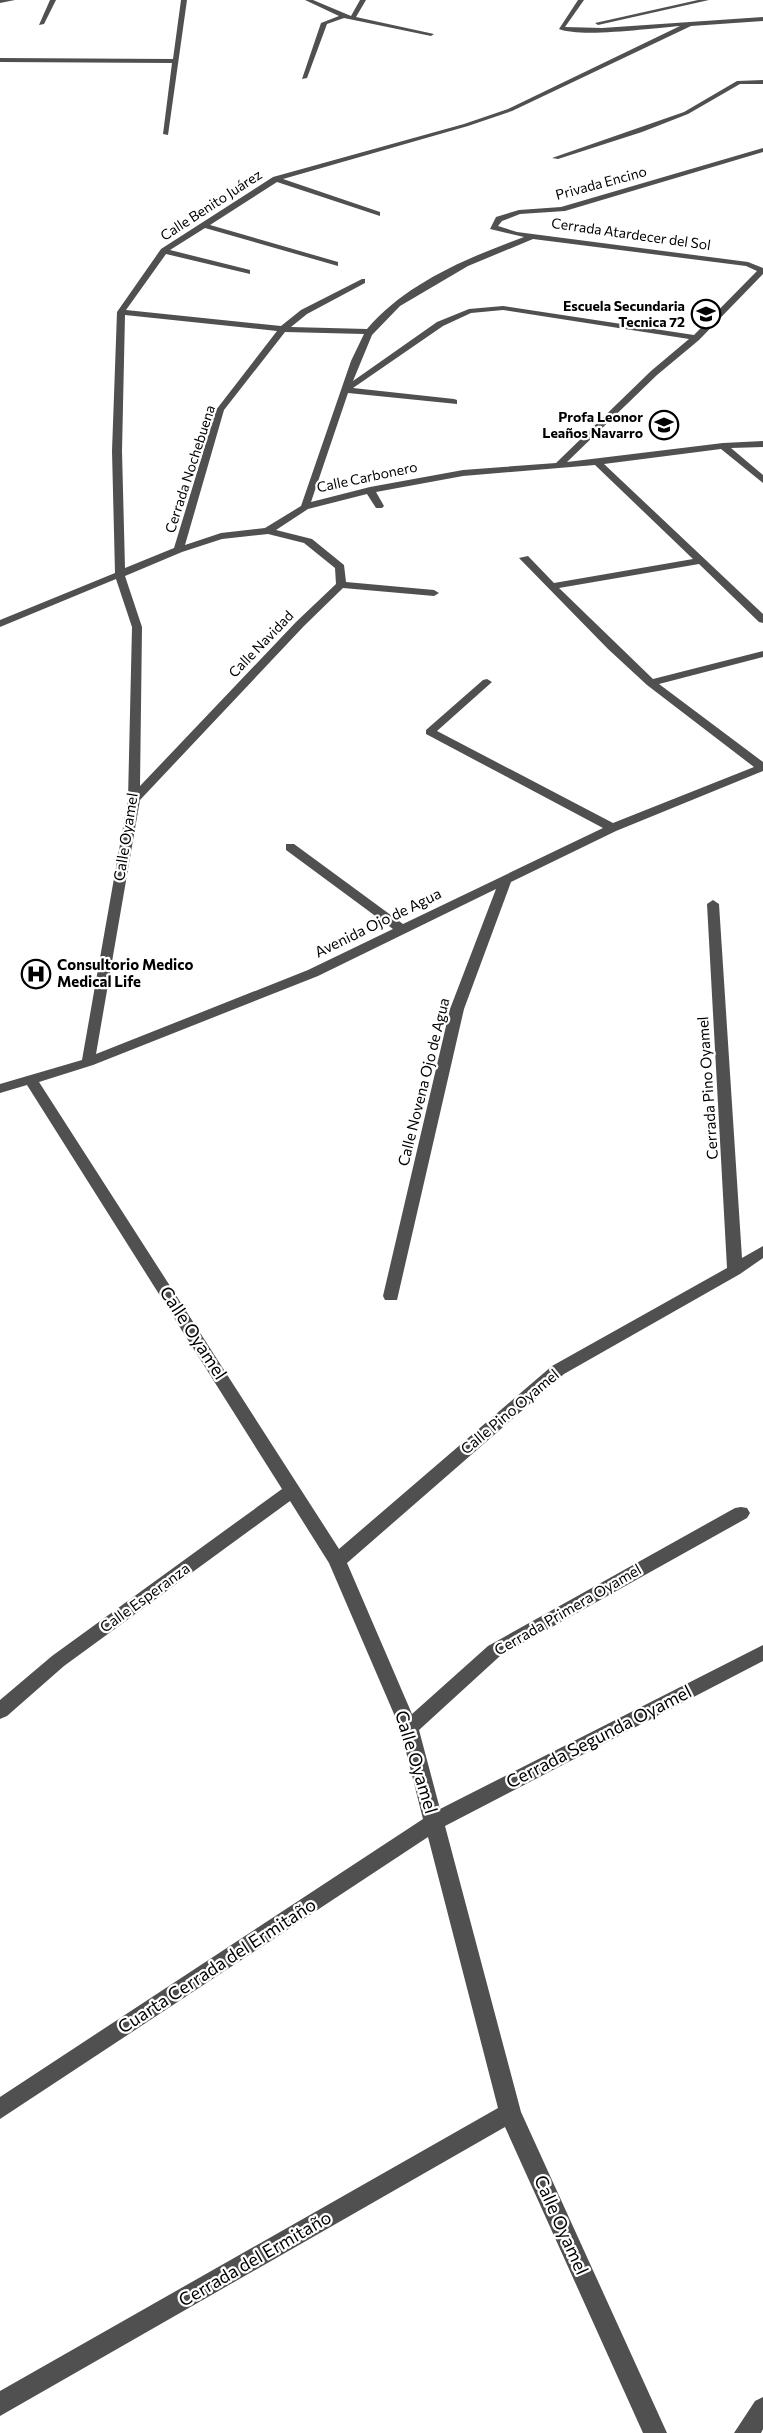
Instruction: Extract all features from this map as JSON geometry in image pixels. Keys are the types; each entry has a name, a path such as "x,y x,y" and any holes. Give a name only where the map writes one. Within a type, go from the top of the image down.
{"street":[{"path":"0,1 10,0"},
{"path":"41,24 53,0"},
{"path":"166,134 184,0"},
{"path":"308,0 344,16 431,34"},
{"path":"352,18 363,0"},
{"path":"581,0 561,28 566,30 763,19"},
{"path":"566,30 706,0"},
{"path":"304,78 324,23 344,16"},
{"name":"Calle Benito Juárez","path":"121,312 164,251 276,179 466,125 510,110 690,24"},
{"path":"0,60 176,61"},
{"path":"556,158 640,131 686,112 739,82 763,82"},
{"name":"Privada Encino","path":"538,235 516,234 493,227 499,219 519,212 562,209 763,150"},
{"path":"276,179 377,214"},
{"path":"203,225 335,264"},
{"name":"Cerrada Atardecer del Sol","path":"305,507 359,350 369,332 388,311 427,285 488,254 538,235 748,264 762,270"},
{"path":"164,251 247,273"},
{"path":"560,463 654,373 696,338 762,270"},
{"name":"Cerrada Nochebuena","path":"178,550 220,410 283,329 303,312 362,281"},
{"path":"345,390 440,324 469,311 503,308 696,338"},
{"path":"120,576 117,451 121,312 283,329 369,332"},
{"path":"345,390 454,402"},
{"name":"Calle Carbonero","path":"0,624 178,550 221,536 267,531 305,507 370,490 463,473 560,463 597,462 723,446 763,444"},
{"path":"723,446 763,480"},
{"path":"597,462 763,620"},
{"path":"370,490 379,506"},
{"path":"267,531 308,541 340,567 340,585 434,593"},
{"path":"524,558 651,683 763,767"},
{"path":"553,586 701,561"},
{"name":"Calle Oyamel","path":"88,1062 134,799 137,627 120,576"},
{"name":"Calle Navidad","path":"134,799 340,585"},
{"path":"651,683 763,654"},
{"path":"487,682 430,732 612,828"},
{"name":"Avenida Ojo de Agua","path":"0,1089 88,1062 313,974 612,828 763,767"},
{"path":"290,847 403,930"},
{"name":"Calle Novena Ojo de Agua","path":"390,1296 457,1009 506,879"},
{"name":"Cerrada Pino Oyamel","path":"712,904 735,1270"},
{"name":"Calle Oyamel","path":"31,1080 337,1561 409,1728 510,2113 655,2433"},
{"name":"Calle Pino Oyamel","path":"337,1561 558,1370 735,1270 763,1251"},
{"name":"Calle Esperanza","path":"0,1711 58,1661 293,1490"},
{"name":"Cerrada Primera Oyamel","path":"409,1728 494,1651 741,1513"},
{"name":"Cerrada Segunda Oyamel","path":"434,1822 763,1652"},
{"name":"Cuarta Cerrada del Ermitaño","path":"0,2109 434,1822"},
{"name":"Cerrada del Ermitaño","path":"0,2404 510,2113"},
{"path":"746,2433 763,2409"}],"place":[{"name":"Escuela Secundaria Tecnica 72","path":"706,314"},
{"name":"Profa Leonor Leaños Navarro","path":"664,425"},
{"name":"Consultorio Medico Medical Life","path":"36,974"}]}
